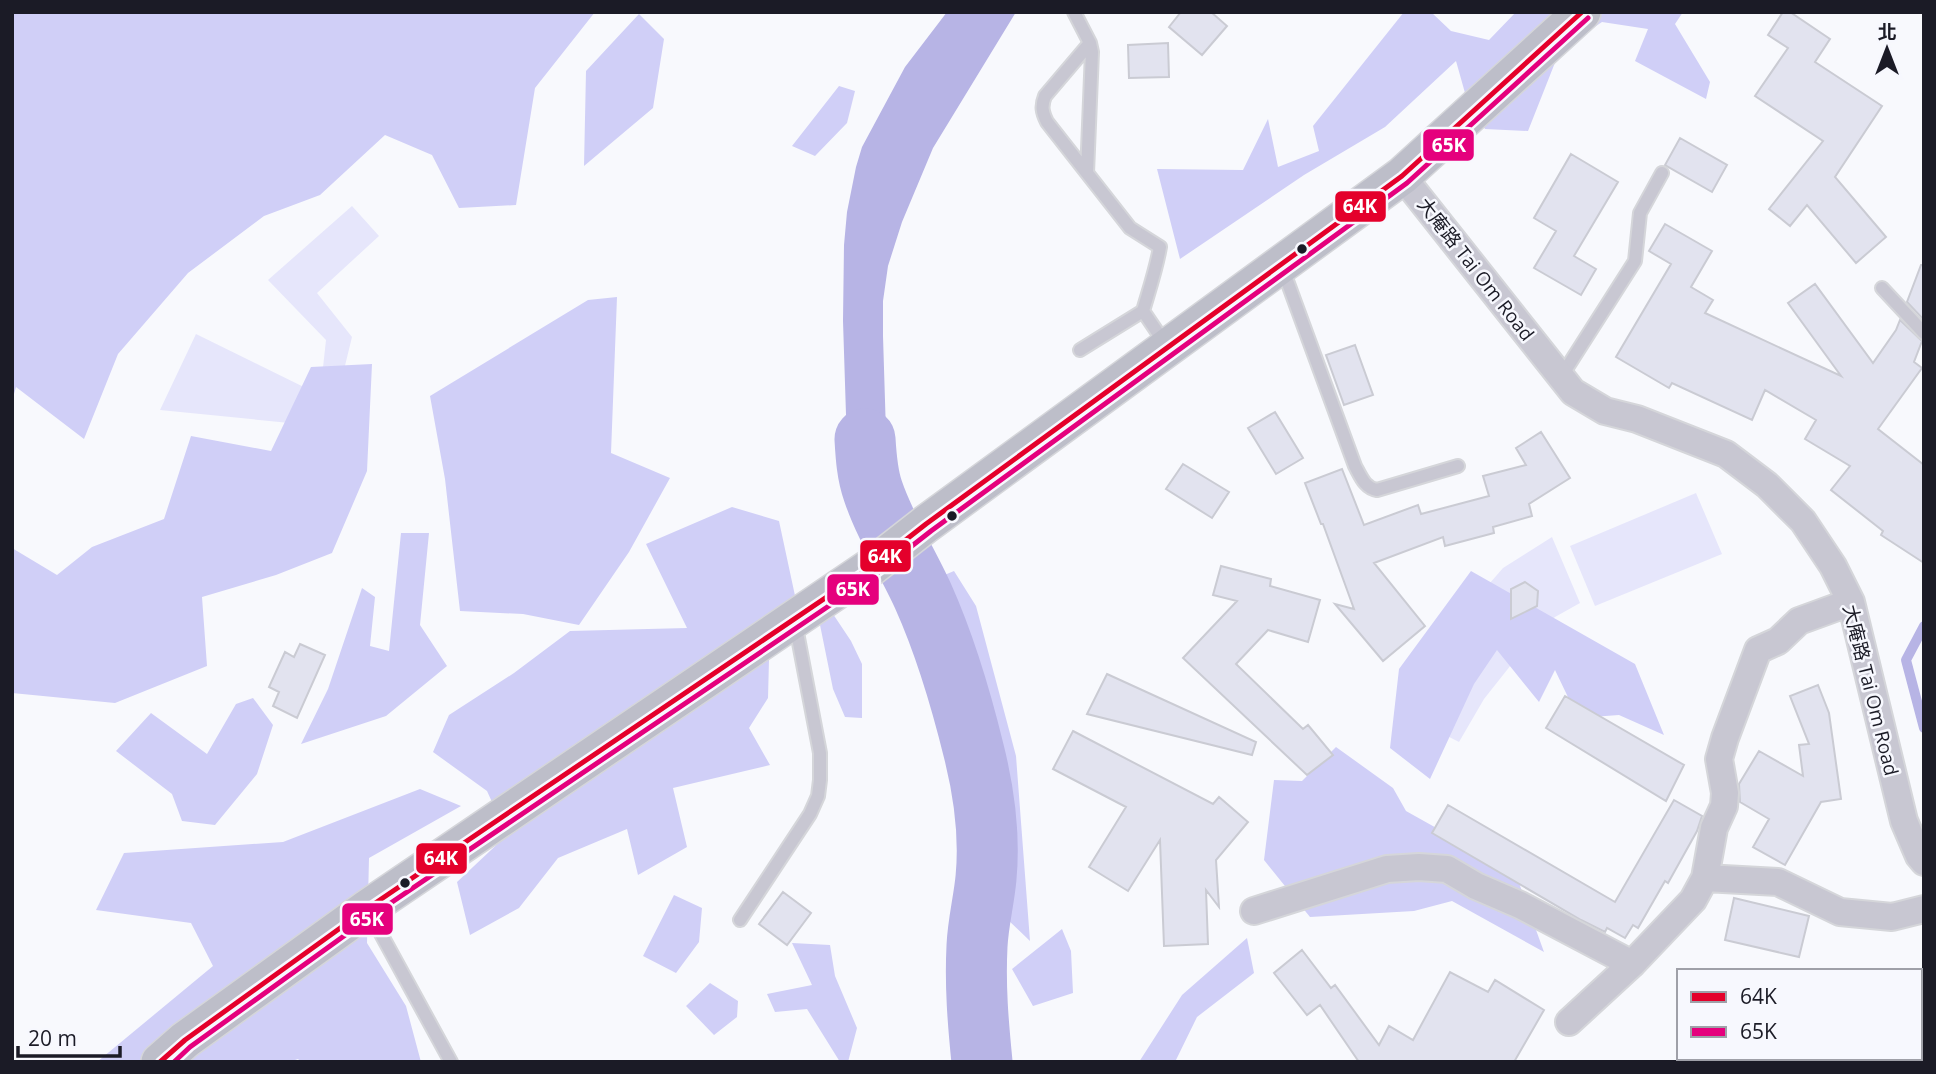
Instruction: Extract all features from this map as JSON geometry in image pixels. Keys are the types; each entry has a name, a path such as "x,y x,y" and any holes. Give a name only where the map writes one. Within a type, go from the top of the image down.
{"main road":[{"path":"160,1062 368,908 872,567 926,524 1402,176 1581,12"}],"street":[{"name":"大庵路 Tai Om Road","path":"1402,176 1573,392 1605,411 1637,419 1726,454 1767,485 1803,521 1833,566 1852,602 1904,821 1924,862"},
{"path":"1569,1023 1632,964 1693,900 1705,878 1714,828 1724,806 1725,793 1719,759 1758,650 1778,641 1799,621 1852,602"},
{"path":"1254,911 1387,869 1447,869 1632,964"},
{"path":"1705,878 1778,882 1840,912 1892,917 1924,909"}],"lane":[{"path":"1074,12 1090,43 1092,62 1087,173"},
{"path":"1080,350 1143,311 1150,284 1156,273 1160,247 1130,228 1047,122 1042,106 1045,96 1090,43"},
{"path":"1561,377 1635,261 1640,213 1662,173"},
{"path":"1281,264 1365,484 1377,490 1458,466"},
{"path":"1882,288 1924,333"},
{"path":"1143,311 1168,348"},
{"path":"740,920 810,814 818,796 820,753 794,619"},
{"path":"368,908 451,1062"}],"shaded area":[{"path":"12,12 595,12 535,88 516,205 459,208 432,155 385,135 320,195 264,216 188,273 118,354 84,439 16,387 12,401"},
{"path":"947,12 1016,12 933,148 902,222 888,266 883,301 883,336 891,497 886,520 878,524 867,524 859,516 853,503 847,446 843,321 847,212 862,147 905,67"},
{"path":"1404,12 1431,12 1451,31 1489,40 1516,12 1683,12 1675,24 1710,82 1706,99 1635,61 1648,29 1602,22 1560,50 1528,131 1485,129 1467,100 1456,61 1385,127 1304,175 1180,259 1157,169 1243,170 1268,119 1278,167 1319,151 1313,126"},
{"path":"639,14 664,39 653,108 584,166 586,71"},
{"path":"839,86 855,91 847,123 815,156 792,146"},
{"path":"352,206 379,236 317,293 352,337 330,427 160,410 196,334 320,395 326,340 268,280"},
{"path":"617,297 611,453 670,478 629,552 579,625 523,614 460,611 445,479 430,396 588,300"},
{"path":"372,364 367,471 332,553 276,575 202,597 207,666 115,703 12,693 12,548 57,575 92,547 164,519 191,436 271,451 311,367"},
{"path":"1696,493 1722,554 1595,606 1570,546"},
{"path":"732,507 779,521 797,605 769,660 768,698 749,728 770,765 673,788 687,847 638,875 627,829 558,858 519,908 470,935 457,882 507,835 487,791 433,752 449,715 514,673 570,631 687,628 646,544"},
{"path":"401,533 429,533 420,625 447,666 386,716 301,744 328,689 362,588 375,597 370,646 389,651"},
{"path":"1552,537 1580,603 1555,617 1537,632 1484,699 1459,742 1410,717 1470,606 1503,568"},
{"path":"954,571 976,606 1016,756 1030,941 1005,917 1011,846 1000,819 969,693 935,579"},
{"path":"1471,571 1635,664 1664,735 1619,715 1578,718 1555,670 1539,702 1497,650 1474,684 1430,779 1390,748 1399,669"},
{"path":"831,611 851,641 862,664 862,718 845,717 833,689 819,620"},
{"path":"253,698 273,725 257,774 215,825 182,821 172,794 116,751 151,713 207,754 236,704"},
{"path":"1336,747 1393,788 1406,811 1515,872 1544,952 1452,901 1414,911 1310,917 1264,860 1274,780 1302,781"},
{"path":"420,789 461,806 369,858 367,943 406,1006 421,1062 301,1062 298,1059 289,1062 97,1062 213,966 191,923 96,910 124,853 283,842"},
{"path":"674,895 702,908 699,942 676,973 643,956"},
{"path":"1062,929 1071,951 1073,993 1033,1006 1012,969"},
{"path":"1247,938 1254,973 1197,1017 1175,1062 1139,1062 1182,995"},
{"path":"792,943 830,945 835,976 857,1028 848,1062 840,1062 807,1009 775,1012 767,994 812,985"},
{"path":"710,983 738,1001 737,1017 714,1035 686,1006"}],"building":[{"path":"1181,12 1211,12 1227,26 1202,55 1169,27"},
{"path":"1783,12 1790,12 1830,39 1815,62 1882,106 1835,177 1886,237 1856,263 1807,205 1790,226 1769,209 1823,141 1755,96 1788,48 1768,35"},
{"path":"1168,43 1169,77 1129,78 1128,45"},
{"path":"1680,138 1727,165 1712,192 1665,165"},
{"path":"1571,154 1618,182 1574,256 1596,269 1581,295 1534,268 1556,231 1534,218"},
{"path":"1665,224 1712,251 1691,287 1713,300 1705,313 1841,376 1788,303 1815,284 1873,363 1900,320 1922,341 1914,362 1922,368 1878,429 1924,465 1924,563 1881,535 1883,531 1831,490 1850,466 1805,439 1816,420 1765,390 1752,420 1672,383 1669,388 1616,357 1671,264 1649,251"},
{"path":"1921,265 1924,265 1924,320 1907,302"},
{"path":"1355,345 1373,395 1344,405 1326,355"},
{"path":"1275,412 1303,458 1276,474 1248,428"},
{"path":"1541,432 1570,478 1529,504 1532,516 1493,527 1494,533 1445,546 1443,537 1374,563 1425,626 1383,661 1335,604 1354,609 1305,483 1342,469 1364,525 1418,505 1421,514 1489,496 1483,476 1526,465 1516,448"},
{"path":"1183,464 1229,492 1212,518 1166,489"},
{"path":"1221,566 1271,579 1270,586 1320,600 1308,642 1268,630 1236,664 1303,729 1308,725 1333,755 1307,775 1183,658 1237,601 1213,595"},
{"path":"1525,582 1538,591 1537,606 1511,619 1511,589"},
{"path":"300,644 325,655 297,718 273,706 279,692 269,687 285,652 294,657"},
{"path":"1107,674 1256,742 1252,755 1087,714"},
{"path":"1818,685 1829,713 1841,799 1821,802 1785,865 1753,847 1769,819 1740,802 1739,784 1759,751 1803,776 1799,745 1809,744 1790,696"},
{"path":"1565,696 1684,765 1666,801 1546,728"},
{"path":"1073,731 1213,804 1219,797 1248,822 1216,860 1219,907 1206,890 1208,944 1164,946 1160,840 1128,891 1089,867 1126,807 1053,769"},
{"path":"1674,800 1702,816 1697,831 1668,883 1665,881 1638,928 1633,925 1625,938 1607,928 1605,932 1581,920 1432,833 1448,805 1615,902"},
{"path":"783,892 811,913 787,945 759,924"},
{"path":"1734,898 1809,916 1799,957 1725,940"},
{"path":"1302,950 1331,988 1335,985 1379,1045 1389,1026 1413,1040 1450,972 1488,992 1495,980 1544,1010 1514,1062 1359,1062 1320,1005 1307,1015 1274,973"}],"waterway":[{"path":"865,439 873,491 938,634 964,712 981,783 987,846 976,961 982,1062"},
{"path":"1924,626 1906,660 1924,728"}],"transit line":[{"name":"64K","path":"160,1062 185,1040 368,908 871,567 1402,176 1582,12"},
{"name":"65K","path":"174,1062 190,1047 373,915 876,574 1407,183 1588,18"}]}
